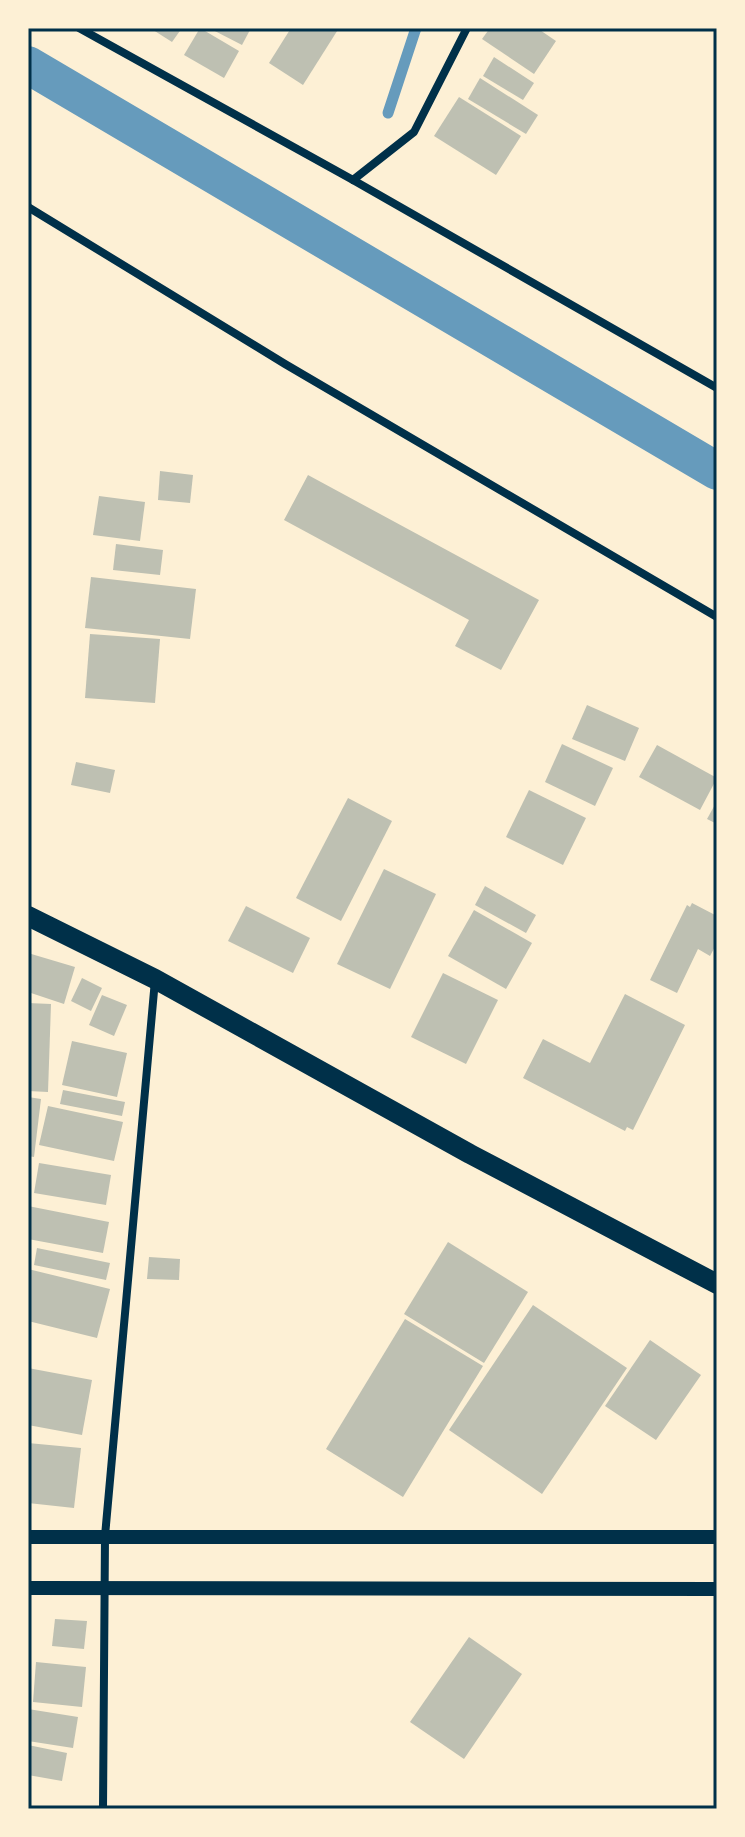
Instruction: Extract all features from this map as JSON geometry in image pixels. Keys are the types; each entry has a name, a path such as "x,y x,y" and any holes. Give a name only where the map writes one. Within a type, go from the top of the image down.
{"main road":[{"path":"28,916 155,979 470,1154 717,1284"}],"street":[{"path":"79,28 717,388"},
{"path":"353,180 414,132 467,28"},
{"path":"28,207 285,364 717,617"},
{"path":"103,1809 105,1536 155,979"},
{"path":"28,1537 717,1537"},
{"path":"28,1588 717,1589"}],"building":[{"path":"150,28 182,28 172,42"},
{"path":"200,28 239,51 224,78 184,55"},
{"path":"209,28 251,28 242,45"},
{"path":"291,28 339,28 303,85 269,63"},
{"path":"490,28 537,28 556,41 534,74 482,39"},
{"path":"494,57 534,83 523,100 483,76"},
{"path":"480,78 538,115 526,134 468,99"},
{"path":"459,97 521,136 496,175 434,136"},
{"path":"160,471 193,475 190,503 158,500"},
{"path":"308,475 539,600 501,670 455,646 469,620 284,520"},
{"path":"99,496 145,502 140,541 93,535"},
{"path":"116,544 163,550 160,575 113,570"},
{"path":"91,577 196,589 190,639 85,628"},
{"path":"90,634 160,639 155,703 85,698"},
{"path":"587,705 639,728 625,761 572,739"},
{"path":"562,744 613,768 595,806 545,782"},
{"path":"657,745 717,778 700,810 639,777"},
{"path":"76,762 115,770 110,793 71,785"},
{"path":"529,790 586,818 563,865 506,837"},
{"path":"348,798 392,821 341,921 296,898"},
{"path":"717,801 717,824 707,819"},
{"path":"384,869 436,894 390,989 337,964"},
{"path":"485,886 536,915 526,933 475,905"},
{"path":"692,903 717,916 717,943 710,956 698,949 677,993 650,980 687,905 690,907"},
{"path":"246,906 310,938 293,973 228,941"},
{"path":"474,910 532,943 506,989 448,956"},
{"path":"28,953 75,967 64,1004 28,992"},
{"path":"443,973 498,1000 466,1064 411,1037"},
{"path":"82,978 102,988 91,1011 71,1001"},
{"path":"625,994 685,1025 633,1130 627,1127 625,1131 523,1078 543,1039 590,1063"},
{"path":"102,995 127,1005 114,1036 89,1025"},
{"path":"28,1003 51,1004 48,1092 28,1091"},
{"path":"72,1041 127,1053 117,1097 62,1085"},
{"path":"63,1090 125,1102 122,1116 60,1104"},
{"path":"28,1097 41,1099 34,1157 28,1156"},
{"path":"48,1106 123,1122 114,1161 39,1145"},
{"path":"39,1163 111,1175 106,1205 34,1193"},
{"path":"28,1206 109,1222 103,1253 28,1239"},
{"path":"448,1242 528,1292 484,1363 404,1314"},
{"path":"37,1248 110,1263 106,1280 34,1265"},
{"path":"149,1257 180,1259 179,1280 147,1279"},
{"path":"28,1269 110,1289 97,1338 28,1321"},
{"path":"533,1305 627,1368 542,1494 449,1430"},
{"path":"405,1319 483,1366 403,1497 326,1449"},
{"path":"650,1340 701,1375 656,1440 605,1406"},
{"path":"28,1368 92,1380 82,1435 28,1425"},
{"path":"28,1443 81,1448 74,1508 28,1503"},
{"path":"55,1619 87,1621 84,1649 52,1646"},
{"path":"469,1637 522,1674 464,1759 410,1722"},
{"path":"36,1662 86,1667 82,1707 33,1702"},
{"path":"28,1709 78,1717 73,1748 28,1741"},
{"path":"28,1745 67,1753 62,1781 28,1775"}],"waterway":[{"path":"388,113 416,28"},
{"path":"28,65 717,471"}]}
